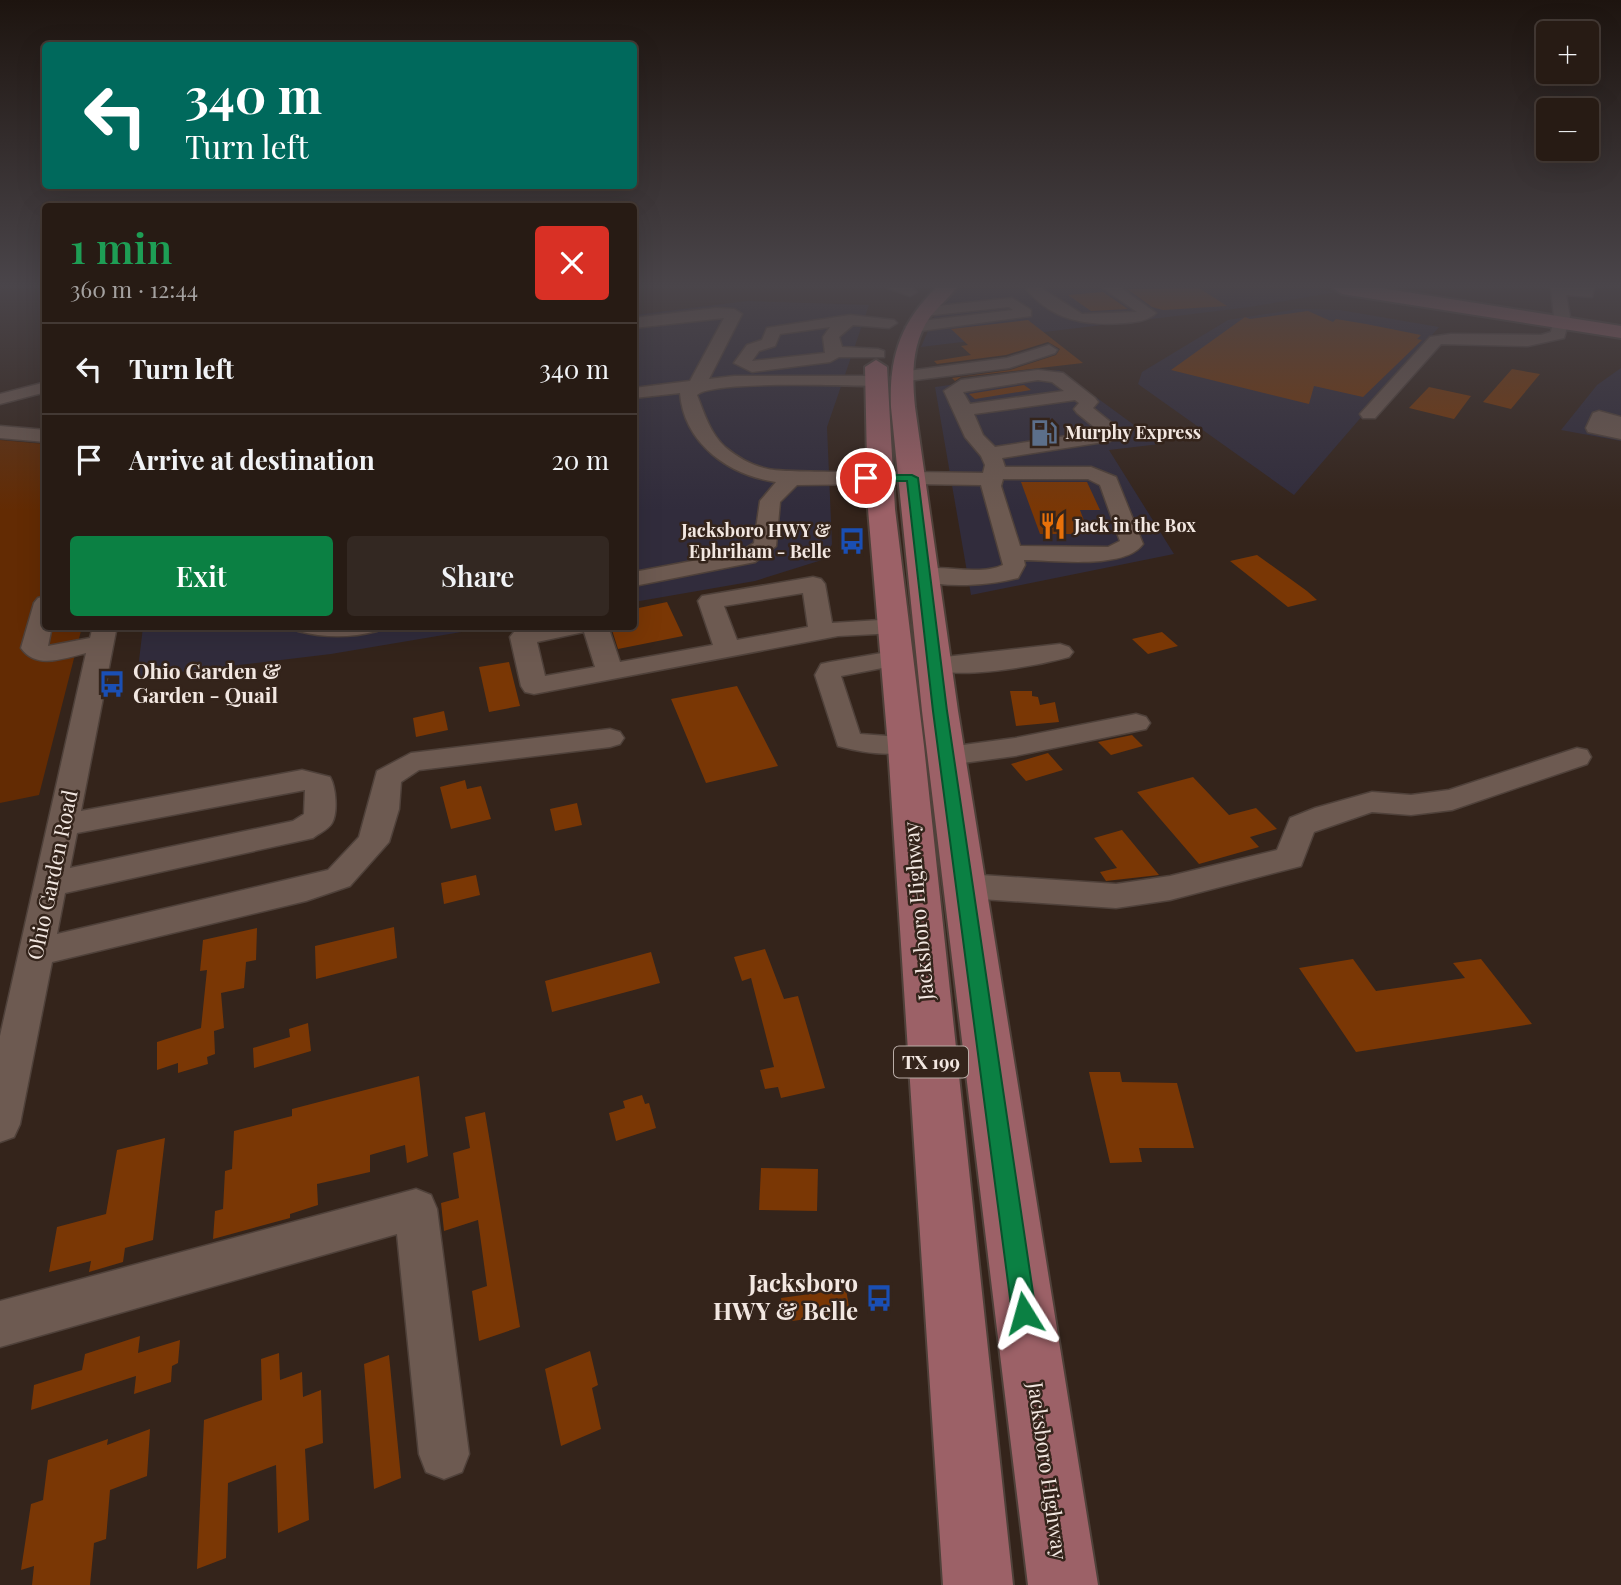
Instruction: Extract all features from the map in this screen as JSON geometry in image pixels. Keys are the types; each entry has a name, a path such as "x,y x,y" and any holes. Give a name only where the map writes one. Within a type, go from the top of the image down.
{"main road":[{"name":"Jacksboro Highway","path":"877,362 876,381 896,478 923,575 910,649"},
{"name":"Jacksboro Highway","path":"908,362 914,389 896,478 910,649 927,750 966,886 1063,1585"},
{"name":"Jacksboro Highway","path":"927,750 933,1092 978,1585"},
{"path":"933,1092 993,1095"}],"street":[{"path":"712,362 688,394 713,449 726,461 744,469 791,479 896,478 993,468 1091,473 1109,481 1132,544 1112,554 1010,552"},
{"path":"743,362 752,367 791,362"},
{"path":"914,389 1012,362"},
{"path":"1369,414 1416,362"},
{"path":"923,575 994,576 1010,573 1014,565 991,486 993,468 974,438 953,391 961,385 1038,375 1057,377 1111,432 1110,435 993,468"},
{"path":"637,393 734,381 876,381"},
{"path":"0,399 42,388"},
{"path":"914,389 962,410 1081,401"},
{"path":"1621,423 1599,417 1595,428 1621,433"},
{"path":"0,432 42,436"},
{"path":"637,578 747,557 765,546 769,501 791,479"},
{"path":"727,650 710,601 813,584 821,632"},
{"path":"42,618 34,648 44,654 103,635"},
{"path":"558,630 523,637 534,686 821,632 988,662 1060,652"},
{"path":"595,630 610,672"},
{"name":"Ohio Garden Road","path":"1,1111 103,635"},
{"path":"910,649 830,670 828,675 848,740 927,750 1015,747 1136,723"},
{"path":"36,953 306,889 338,878 373,842 384,809 387,778 411,762 465,753 610,738"},
{"path":"966,886 1116,896 1170,888 1290,858 1301,826 1336,812 1372,802 1411,805 1452,800 1577,757"},
{"path":"51,884 302,830 319,818 320,784 302,780 63,825"},
{"path":"0,1324 416,1209 444,1454"}],"shaded area":[{"path":"637,362 849,362 827,427 832,544 825,559 755,581 637,601"},
{"path":"1159,362 1409,362 1294,495 1138,384 1142,372"},
{"path":"1621,368 1621,441 1561,430 1597,385"},
{"path":"1059,370 1160,444 1109,450 1174,554 971,595 935,387"},
{"path":"0,440 42,444 42,630 81,630 39,795 0,803"},
{"path":"143,630 473,630 331,654 137,677"}],"building":[{"path":"1035,362 1083,363 961,377 955,381 952,378 1010,370"},
{"path":"1182,362 1399,362 1363,397 1314,386 1309,404 1171,370"},
{"path":"1512,369 1540,374 1511,409 1483,402"},
{"path":"1024,385 1031,390 975,399 969,394"},
{"path":"1429,387 1471,396 1454,419 1409,408"},
{"path":"1021,482 1087,482 1100,510 1080,510 1089,534 1040,534"},
{"path":"1257,555 1317,600 1288,607 1230,561"},
{"path":"667,602 683,636 618,649 612,630 637,630 637,608"},
{"path":"1162,632 1178,646 1148,654 1132,639"},
{"path":"509,662 520,706 489,712 479,667"},
{"path":"737,686 778,766 706,783 671,699"},
{"path":"1010,691 1032,691 1032,696 1038,697 1040,705 1055,702 1059,722 1016,726"},
{"path":"444,711 448,730 416,737 413,718"},
{"path":"1132,735 1143,746 1111,755 1098,742"},
{"path":"1048,753 1063,770 1026,781 1011,764"},
{"path":"1193,777 1229,815 1256,808 1277,829 1250,837 1259,847 1199,864 1137,792"},
{"path":"465,780 467,789 481,786 491,819 451,829 440,787"},
{"path":"577,803 582,825 555,831 550,809"},
{"path":"1122,830 1159,875 1106,881 1100,872 1117,868 1094,838"},
{"path":"476,875 480,895 444,904 441,883"},
{"path":"394,927 397,958 316,979 315,946"},
{"path":"257,928 256,960 246,962 244,988 221,993 224,1028 214,1031 215,1054 207,1057 208,1064 178,1073 178,1063 157,1070 157,1042 201,1028 207,970 200,971 203,940"},
{"path":"765,949 784,999 798,996 825,1088 781,1098 778,1087 765,1089 760,1070 774,1067 751,978 742,981 734,957"},
{"path":"651,952 660,983 552,1012 545,981"},
{"path":"1353,959 1376,991 1465,978 1453,963 1481,959 1532,1024 1356,1052 1299,968"},
{"path":"308,1023 311,1051 254,1068 253,1048 290,1037 289,1029"},
{"path":"1089,1072 1120,1072 1122,1082 1177,1083 1194,1148 1139,1148 1142,1162 1110,1163"},
{"path":"419,1076 428,1156 407,1163 405,1145 370,1155 370,1172 317,1184 318,1205 290,1214 290,1218 213,1239 215,1211 223,1209 225,1171 232,1169 234,1131 292,1116 292,1109"},
{"path":"642,1095 645,1104 649,1103 656,1128 616,1141 609,1113 625,1108 623,1101"},
{"path":"485,1112 520,1327 479,1341 472,1291 487,1286 478,1220 444,1231 441,1203 459,1198 453,1153 470,1148 465,1117"},
{"path":"165,1138 153,1240 125,1248 123,1262 89,1272 91,1261 49,1272 57,1227 106,1214 117,1150"},
{"path":"761,1168 818,1169 817,1211 759,1210"},
{"path":"846,1289 850,1313 785,1322 781,1298"},
{"path":"140,1336 138,1353 180,1340 178,1363 172,1366 171,1382 134,1394 136,1376 31,1410 34,1385 82,1370 85,1354"},
{"path":"590,1351 598,1385 592,1388 601,1429 561,1446 545,1369"},
{"path":"279,1353 280,1380 302,1372 303,1397 321,1390 323,1443 305,1449 309,1520 278,1533 276,1465 228,1483 226,1558 197,1569 204,1420 262,1400 261,1359"},
{"path":"389,1355 401,1478 374,1489 364,1364"},
{"path":"150,1429 147,1476 110,1490 106,1539 94,1543 90,1585 32,1585 34,1566 21,1570 31,1504 43,1500 48,1460 108,1439 107,1445"}],"place":[{"name":"Murphy Express","path":"1044,433"},
{"name":"Jack in the Box","path":"1053,526"},
{"name":"Jacksboro HWY & Ephriham - Belle","path":"852,541"},
{"name":"Ohio Garden & Garden - Quail","path":"112,684"},
{"name":"Jacksboro HWY & Belle","path":"879,1298"}],"route":[{"path":"866,478 912,478 940,711 1024,1313"}]}
